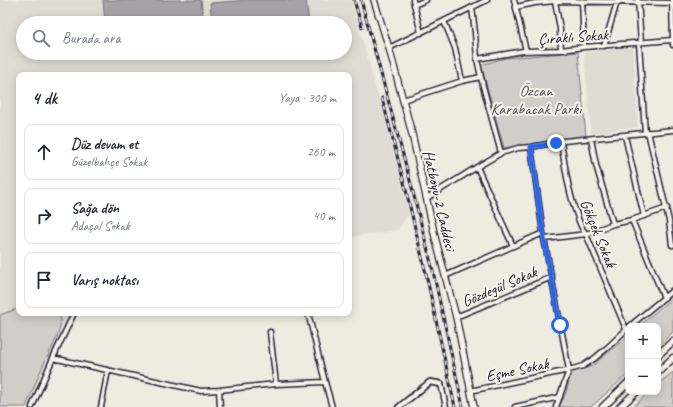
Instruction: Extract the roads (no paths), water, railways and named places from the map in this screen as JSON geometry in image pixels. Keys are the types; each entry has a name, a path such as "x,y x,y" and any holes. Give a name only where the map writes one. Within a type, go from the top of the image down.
{"highway":[{"path":"661,352 673,341"},
{"path":"661,369 672,360"},
{"path":"603,407 625,386"},
{"path":"620,407 633,395"}],"main road":[{"name":"Hatboyu-2 Caddesi","path":"374,0 403,100 456,317 474,407"}],"street":[{"path":"421,33 414,2 426,0"},
{"path":"388,48 487,0"},
{"path":"514,0 526,51"},
{"path":"516,7 535,3 568,0 672,2 673,45"},
{"path":"555,1 561,50"},
{"path":"582,1 584,47"},
{"path":"638,1 646,133 666,208 671,220 672,245"},
{"path":"604,46 616,2"},
{"path":"472,7 477,59 501,153"},
{"path":"444,21 456,48 462,81"},
{"name":"Çıraklı Sokak","path":"477,59 526,51 561,50 672,40"},
{"path":"403,100 462,81 481,77"},
{"path":"427,198 477,166 501,153 518,148 673,130"},
{"path":"625,136 644,216"},
{"path":"591,139 596,165 613,224"},
{"name":"Gökçek Sokak","path":"561,142 572,202 582,229 586,234 626,323"},
{"path":"531,147 543,233 569,370 556,407"},
{"path":"477,166 512,246"},
{"path":"545,239 586,234 666,208"},
{"path":"632,220 664,298"},
{"path":"445,276 543,233"},
{"name":"Gözdegül Sokak","path":"456,317 552,277"},
{"name":"Eşme Sokak","path":"633,323 673,290"},
{"path":"32,407 73,316"},
{"path":"309,316 332,407"},
{"name":"Eşme Sokak","path":"470,391 583,366 608,347 625,330"},
{"path":"270,332 276,384"},
{"path":"53,358 201,391 276,384 325,382"},
{"path":"101,407 108,370"},
{"path":"399,407 430,382 441,384 446,407"},
{"path":"219,390 220,407"},
{"path":"515,407 560,397"}],"railway":[{"path":"354,0 362,27"},
{"path":"361,0 433,271 463,407"},
{"path":"382,98 426,274 455,407"}],"park label":[{"name":"Özcan Karabacak Parkı","path":"536,99"}]}
